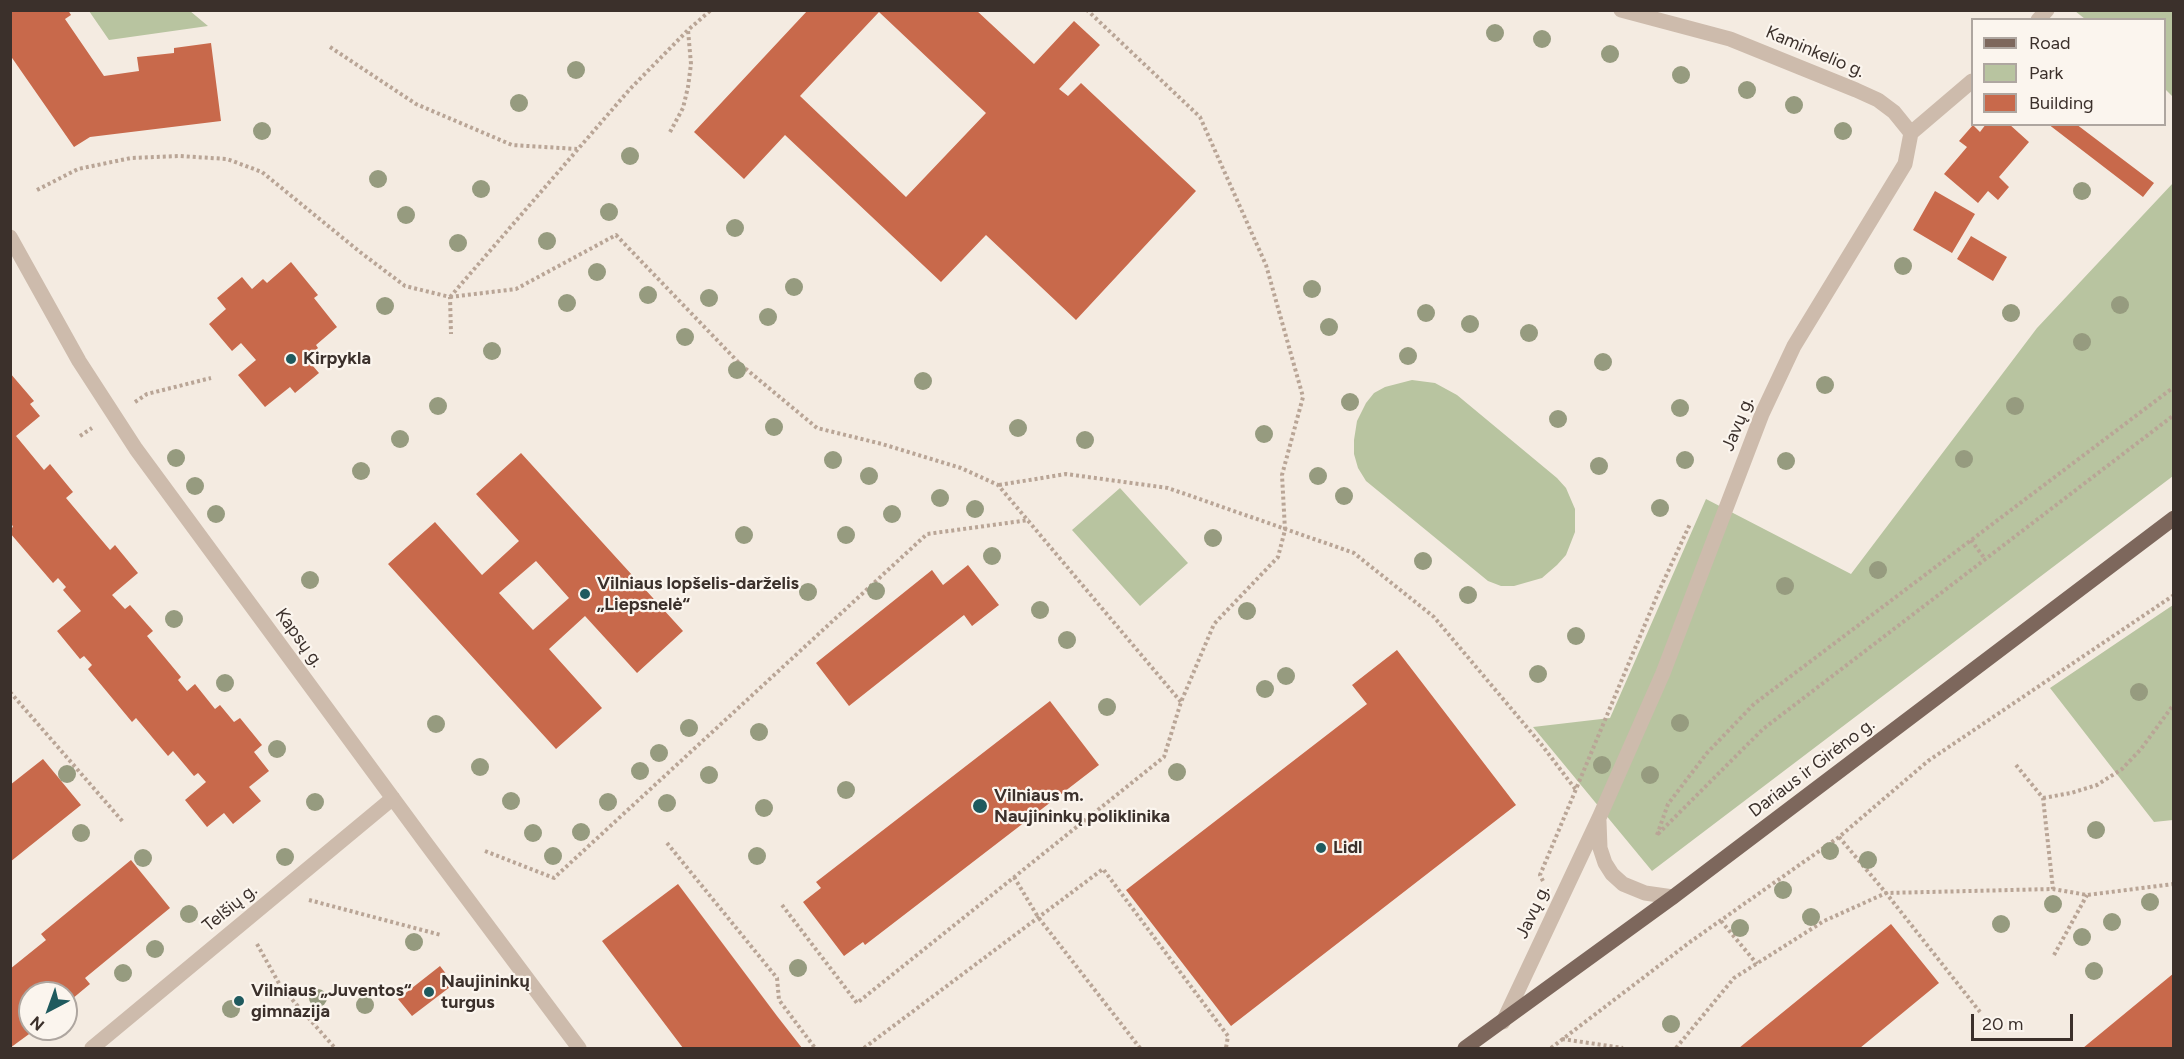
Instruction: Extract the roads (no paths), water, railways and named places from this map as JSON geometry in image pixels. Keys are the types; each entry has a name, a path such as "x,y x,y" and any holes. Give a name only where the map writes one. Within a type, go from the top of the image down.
{"main road":[{"name":"Dariaus ir Girėno g.","path":"1469,1048 1673,897 2174,518"}],"street":[{"name":"Kaminkelio g.","path":"1621,10 1730,39 1856,90 1894,112 1911,133"},
{"path":"1911,133 1971,82"},
{"name":"Javų g.","path":"1503,1022 1599,818 1663,673 1762,414 1794,346 1905,164 1911,133"},
{"name":"Kapsų g.","path":"10,237 79,362 113,415 579,1048"},
{"name":"Telšių g.","path":"92,1048 393,798"},
{"name":"Javų g.","path":"1599,818 1600,848 1612,874 1623,884 1645,892 1673,897"}],"place":[{"name":"Kirpykla","path":"291,359"},
{"name":"Vilniaus lopšelis-darželis „Liepsnelė“","path":"585,594"},
{"name":"Vilniaus m. Naujininkų poliklinika","path":"980,806"},
{"name":"Lidl","path":"1321,848"},
{"name":"Naujininkų turgus","path":"429,992"},
{"name":"Vilniaus „Juventos“ gimnazija","path":"239,1001"}]}
